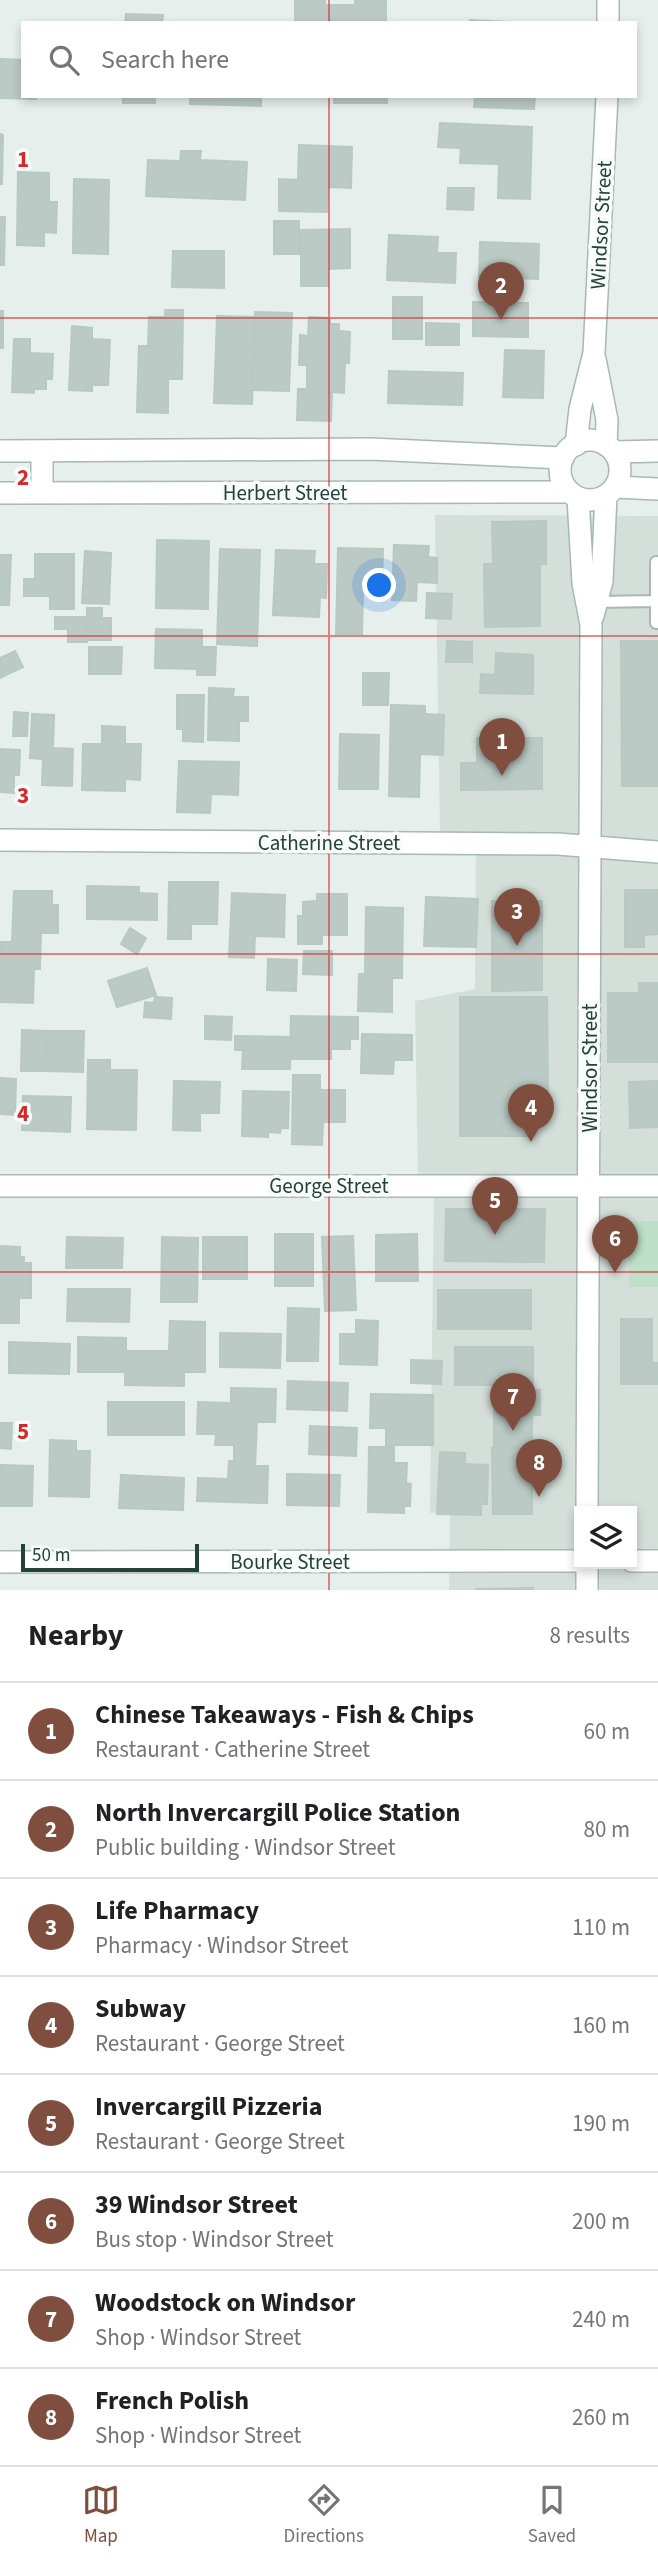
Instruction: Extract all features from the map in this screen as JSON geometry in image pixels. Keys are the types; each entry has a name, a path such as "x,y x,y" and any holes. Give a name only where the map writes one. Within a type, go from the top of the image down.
{"street":[{"path":"608,0 608,21"},
{"name":"Windsor Street","path":"587,1506 591,625 583,583 574,495 561,476 594,353 607,98"},
{"name":"Windsor Street","path":"591,625 602,582 610,492 620,470 610,448 594,353"},
{"path":"569,451 594,441 610,448 658,451"},
{"name":"Herbert Street","path":"0,451 569,451"},
{"path":"42,451 42,493"},
{"path":"574,495 592,500 610,492 658,489"},
{"name":"Herbert Street","path":"0,493 574,495"},
{"name":"Catherine Street","path":"0,840 558,844 658,852"},
{"name":"George Street","path":"0,1186 658,1186"},
{"name":"Bourke Street","path":"0,1562 574,1561"},
{"path":"637,1561 658,1561"},
{"path":"587,1569 587,1590"}],"lane":[{"path":"658,562 658,623"},
{"path":"597,602 656,601"}],"shaded area":[{"path":"435,515 658,516 658,1590 449,1590 450,1512 430,1513 434,1182 418,1183 415,1001 475,989 476,833 440,833"}],"green space":[{"path":"629,1221 658,1221 658,1287 629,1287"}],"building":[{"path":"295,0 325,0 325,5 355,5 355,0 386,0 386,21 295,21"},
{"path":"126,14 163,15 162,21 125,21"},
{"path":"0,59 21,60 21,98 36,99 0,98"},
{"path":"123,98 155,98 155,103 123,103"},
{"path":"190,98 261,98 261,106 190,104"},
{"path":"334,98 387,98 387,103 334,103"},
{"path":"475,98 535,98 534,109 474,107"},
{"path":"440,123 532,127 530,199 498,198 499,164 460,163 461,148 438,147"},
{"path":"0,134 3,135 2,184 0,184"},
{"path":"299,145 352,147 351,188 328,187 327,212 279,211 279,179 298,180"},
{"path":"181,151 201,151 200,160 247,162 245,200 146,196 148,160 180,161"},
{"path":"18,172 49,173 49,202 57,202 56,233 44,232 44,246 17,245"},
{"path":"74,179 109,180 108,254 73,253"},
{"path":"448,188 474,188 473,210 447,209"},
{"path":"0,217 5,217 4,265 0,265"},
{"path":"274,221 299,221 299,254 274,254"},
{"path":"350,229 350,268 328,269 328,286 301,286 301,230"},
{"path":"389,235 438,237 437,253 456,253 455,283 387,280"},
{"path":"480,242 539,244 538,279 479,277"},
{"path":"173,251 224,251 224,288 172,287"},
{"path":"393,297 422,297 422,339 393,339"},
{"path":"393,297 422,297 422,339 393,339"},
{"path":"473,302 528,303 528,337 473,336"},
{"path":"473,302 528,303 528,337 473,336"},
{"path":"165,310 183,310 182,379 168,379 168,413 137,412 139,346 148,346 149,317 165,317"},
{"path":"0,311 3,311 3,348 0,348"},
{"path":"255,312 292,313 289,391 252,390"},
{"path":"217,316 255,317 252,404 214,403"},
{"path":"309,317 330,318 330,324 339,324 339,331 350,332 344,393 332,392 331,421 297,420 298,389 307,389 307,365 299,365 300,335 308,336"},
{"path":"426,323 459,324 459,345 426,345"},
{"path":"426,323 459,324 459,345 426,345"},
{"path":"72,326 92,328 92,339 110,340 108,385 92,385 92,391 69,390"},
{"path":"14,339 30,339 30,353 53,354 52,379 46,379 46,389 34,389 34,393 12,392"},
{"path":"505,350 544,351 543,398 503,397"},
{"path":"389,371 463,373 462,405 388,403"},
{"path":"546,521 546,564 493,564 492,522"},
{"path":"157,540 209,541 208,609 156,608"},
{"path":"394,545 429,546 428,557 437,558 437,583 417,582 416,601 392,600"},
{"path":"338,548 383,549 382,591 363,591 362,634 336,634"},
{"path":"220,549 260,550 257,646 217,644"},
{"path":"276,550 315,551 314,564 327,564 326,598 320,597 319,617 273,615"},
{"path":"85,551 111,553 109,604 82,603"},
{"path":"35,554 74,554 74,609 50,609 50,596 24,596 24,579 35,579"},
{"path":"0,555 11,555 9,605 0,605"},
{"path":"484,564 540,564 540,626 485,627"},
{"path":"427,593 452,594 451,619 426,618"},
{"path":"87,608 102,608 102,618 111,618 111,640 87,640"},
{"path":"55,617 87,617 87,642 68,642 68,629 55,629"},
{"path":"156,629 202,630 202,647 216,647 215,675 197,675 197,669 155,668"},
{"path":"447,641 472,642 472,662 446,662"},
{"path":"621,641 658,641 658,786 622,786"},
{"path":"89,647 122,647 121,674 89,674"},
{"path":"15,651 23,667 0,678 0,658"},
{"path":"496,653 533,655 533,694 480,693 481,674 495,675"},
{"path":"363,673 389,673 388,705 363,705"},
{"path":"209,688 234,689 233,697 248,697 248,721 239,721 239,741 208,740"},
{"path":"177,695 204,695 203,742 183,741 183,729 177,729"},
{"path":"391,705 425,706 425,714 444,715 443,755 420,754 419,797 389,796"},
{"path":"14,712 28,713 27,736 13,736"},
{"path":"32,714 54,715 53,748 73,749 72,786 42,785 43,759 30,758"},
{"path":"102,726 125,727 125,744 141,744 140,780 125,779 125,791 82,790 83,744 102,744"},
{"path":"340,734 379,735 378,789 339,789"},
{"path":"477,738 542,738 542,763 477,763"},
{"path":"0,749 20,750 19,775 14,775 14,793 0,792"},
{"path":"179,761 239,762 238,795 211,794 210,813 177,812"},
{"path":"461,763 542,763 542,789 461,790"},
{"path":"169,882 218,882 217,924 191,924 191,939 168,939"},
{"path":"87,886 139,887 139,893 157,894 157,920 87,919"},
{"path":"625,890 658,890 658,934 644,935 644,947 625,947"},
{"path":"14,891 52,891 52,905 58,905 58,933 41,933 40,969 34,969 33,1003 0,1002 1,942 12,942"},
{"path":"232,893 285,895 284,937 255,936 254,958 229,957"},
{"path":"317,894 347,894 347,935 322,935 322,944 298,944 298,916 303,916 303,902 317,901"},
{"path":"426,897 478,899 476,947 424,946"},
{"path":"492,901 542,901 542,990 492,991"},
{"path":"366,907 403,908 402,978 392,978 392,1012 358,1011 359,974 365,974"},
{"path":"130,928 146,938 137,954 121,944"},
{"path":"304,951 332,951 332,975 303,974"},
{"path":"268,959 297,960 296,991 267,990"},
{"path":"147,968 156,995 117,1007 108,981"},
{"path":"639,983 658,983 658,1062 608,1062 608,993 639,993"},
{"path":"155,997 172,998 171,1019 144,1017 145,1002 154,1003"},
{"path":"460,997 547,997 548,1111 528,1111 528,1136 460,1136"},
{"path":"205,1016 232,1017 231,1040 205,1039"},
{"path":"291,1016 358,1017 358,1039 350,1039 350,1049 331,1049 331,1059 290,1059"},
{"path":"22,1030 46,1031 45,1071 21,1071"},
{"path":"46,1031 84,1031 83,1072 45,1071"},
{"path":"362,1034 412,1035 412,1060 394,1060 393,1074 361,1073"},
{"path":"235,1036 291,1037 290,1069 242,1069 243,1050 235,1050"},
{"path":"88,1060 110,1060 110,1070 137,1070 136,1130 87,1129"},
{"path":"293,1075 320,1075 320,1090 345,1090 345,1122 323,1122 322,1145 292,1144"},
{"path":"0,1078 16,1079 15,1115 0,1114"},
{"path":"174,1081 220,1082 219,1113 200,1113 200,1131 173,1130"},
{"path":"658,1081 658,1127 630,1128 629,1082"},
{"path":"243,1091 289,1092 288,1128 281,1128 280,1133 268,1132 268,1137 242,1136"},
{"path":"23,1096 71,1097 70,1132 22,1130"},
{"path":"446,1209 545,1209 544,1262 445,1261"},
{"path":"275,1234 313,1234 313,1286 275,1286"},
{"path":"417,1234 418,1281 376,1281 376,1235"},
{"path":"353,1236 356,1310 325,1311 322,1237"},
{"path":"67,1237 123,1238 122,1268 66,1268"},
{"path":"162,1237 198,1238 197,1302 161,1302"},
{"path":"203,1237 247,1237 247,1279 203,1279"},
{"path":"0,1246 20,1247 20,1257 24,1257 24,1263 31,1263 31,1298 19,1298 19,1323 0,1323"},
{"path":"68,1289 130,1289 129,1322 67,1321"},
{"path":"438,1290 531,1290 531,1329 438,1329"},
{"path":"288,1308 319,1309 318,1361 287,1361"},
{"path":"621,1319 652,1319 652,1363 658,1363 658,1384 621,1384"},
{"path":"356,1320 378,1321 377,1365 340,1364 340,1334 356,1334"},
{"path":"170,1321 205,1322 205,1372 184,1372 184,1386 125,1385 125,1372 78,1372 78,1337 126,1338 126,1351 169,1351"},
{"path":"220,1333 281,1334 280,1368 220,1367"},
{"path":"9,1342 70,1344 69,1374 9,1373"},
{"path":"455,1347 533,1347 533,1385 455,1385"},
{"path":"411,1360 442,1361 441,1384 411,1383"},
{"path":"288,1381 348,1383 347,1411 287,1409"},
{"path":"231,1388 276,1389 275,1422 257,1422 255,1466 268,1466 267,1503 197,1501 198,1478 228,1479 229,1461 234,1461 234,1445 215,1445 216,1434 197,1434 198,1402 231,1403"},
{"path":"494,1390 540,1390 540,1415 532,1415 532,1448 494,1448"},
{"path":"371,1394 433,1395 433,1445 386,1445 386,1428 370,1428"},
{"path":"108,1402 184,1402 184,1435 108,1435"},
{"path":"0,1423 12,1423 11,1449 0,1448"},
{"path":"310,1426 357,1428 356,1456 309,1454"},
{"path":"50,1440 76,1441 76,1451 90,1451 89,1497 49,1496"},
{"path":"369,1447 394,1447 394,1463 407,1463 406,1483 411,1484 410,1506 404,1506 404,1513 368,1512"},
{"path":"492,1448 532,1448 532,1514 493,1514"},
{"path":"440,1452 465,1453 465,1464 488,1465 487,1504 481,1504 481,1515 437,1514"},
{"path":"0,1465 33,1466 32,1506 0,1506"},
{"path":"287,1474 340,1475 339,1506 287,1505"},
{"path":"121,1475 184,1478 183,1510 119,1508"},
{"path":"476,1589 533,1590 476,1590"}],"place":[{"name":"North Invercargill Police Station","path":"501,320"},
{"name":"Chinese Takeaways - Fish & Chips","path":"502,776"},
{"name":"Life Pharmacy","path":"517,946"},
{"name":"Subway","path":"531,1142"},
{"name":"Invercargill Pizzeria","path":"495,1235"},
{"name":"39 Windsor Street","path":"615,1273"},
{"name":"Woodstock on Windsor","path":"513,1431"},
{"name":"French Polish","path":"539,1497"}]}
